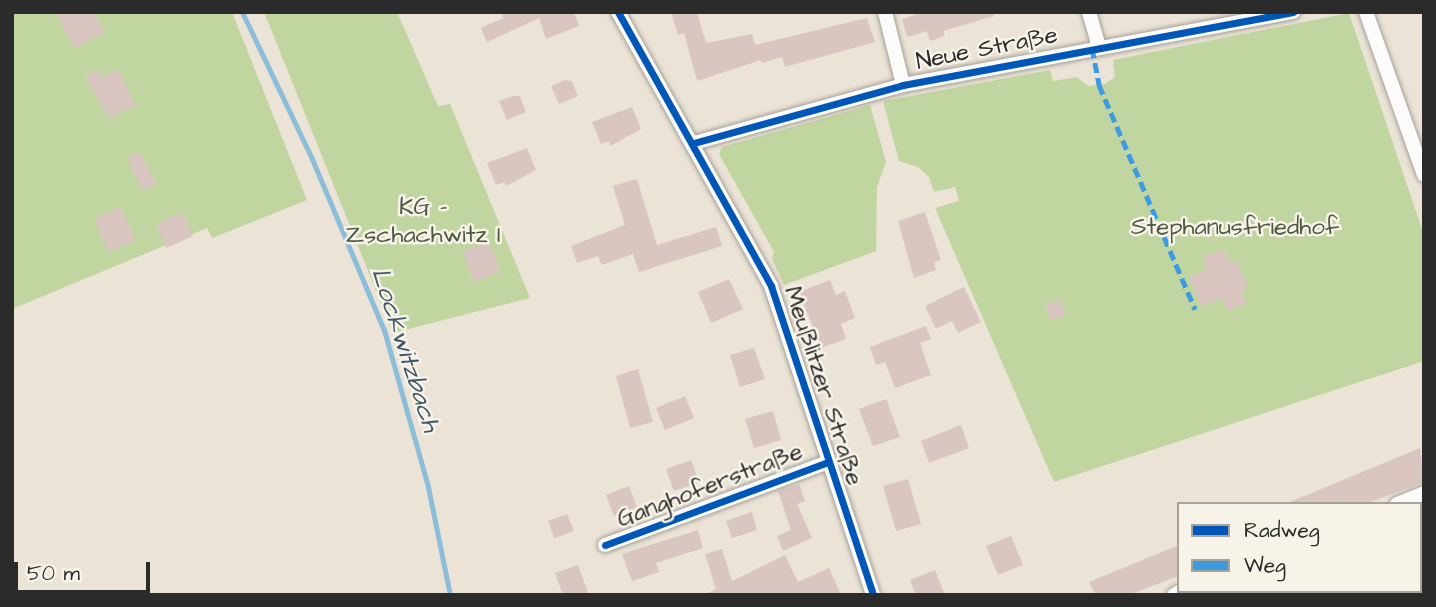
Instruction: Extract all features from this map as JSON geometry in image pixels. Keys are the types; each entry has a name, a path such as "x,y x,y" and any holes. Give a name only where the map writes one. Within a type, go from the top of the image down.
{"street":[{"name":"Meußlitzer Straße","path":"618,12 694,143 771,286 873,595"},
{"path":"885,12 903,85"},
{"path":"1089,12 1099,47"},
{"name":"Neue Straße","path":"694,143 903,85 1293,12"},
{"path":"1366,12 1424,175"},
{"name":"Ganghoferstraße","path":"605,545 828,462"},
{"path":"1402,502 1424,493"}],"green space":[{"path":"12,12 232,12 307,200 212,238 207,228 12,309"},
{"name":"KG - Zschachwitz I","path":"264,12 397,12 438,106 450,104 530,298 393,333"},
{"name":"Stephanusfriedhof","path":"1349,13 1424,235 1424,361 1054,482 935,208 959,201 955,187 934,192 929,177 918,167 899,161 883,101 1050,70 1053,81 1077,77 1088,86 1105,84 1115,77 1113,60"},
{"path":"870,105 886,162 877,187 876,251 784,285 772,259 774,252 719,154 722,147"}],"building":[{"path":"55,12 94,12 105,32 75,49"},
{"path":"501,12 574,12 579,26 546,39 539,18 487,42 481,28 503,18"},
{"path":"671,12 697,12 706,43 752,34 755,45 867,18 875,42 785,67 782,57 762,63 761,60 697,81 684,33 678,35"},
{"path":"924,12 994,12 994,16 943,31 945,36 930,41 927,31 907,37 902,19"},
{"path":"118,69 136,105 108,118 85,76 98,70 101,77"},
{"path":"565,80 572,81 578,96 559,104 551,86"},
{"path":"520,96 526,112 507,120 499,101"},
{"path":"632,107 641,129 610,146 609,141 601,144 592,122"},
{"path":"527,148 536,170 506,186 504,182 496,185 487,163"},
{"path":"140,152 156,184 143,191 127,158"},
{"path":"637,179 657,245 716,227 722,246 639,272 633,254 602,265 598,256 577,263 571,246 625,225 613,186"},
{"path":"120,207 136,240 109,252 94,219"},
{"path":"182,212 193,236 167,248 156,224"},
{"path":"925,212 941,260 934,262 936,270 914,278 898,221"},
{"path":"489,242 500,272 473,282 463,251"},
{"path":"1224,249 1230,262 1236,260 1248,287 1241,290 1247,303 1227,311 1222,298 1201,306 1189,277 1207,269 1202,258"},
{"path":"729,279 743,309 711,323 698,292"},
{"path":"830,280 836,295 845,291 855,318 841,324 846,339 821,348 799,292"},
{"path":"964,287 981,322 958,333 952,321 936,329 925,306"},
{"path":"1061,299 1066,315 1050,320 1045,305"},
{"path":"926,326 931,339 920,343 931,375 895,388 885,362 876,365 870,347"},
{"path":"754,348 765,379 740,387 730,355"},
{"path":"638,369 653,422 630,428 616,376"},
{"path":"685,396 694,418 665,430 656,408"},
{"path":"886,399 900,437 873,446 859,409"},
{"path":"773,411 781,440 754,448 745,419"},
{"path":"961,425 969,448 929,463 921,441"},
{"path":"1420,448 1424,482 1370,502 1290,502"},
{"path":"691,460 699,482 674,491 666,469"},
{"path":"908,479 921,524 896,531 883,486"},
{"path":"799,484 805,501 797,504 812,538 783,551 777,536 791,530 778,491"},
{"path":"629,486 637,507 614,516 606,495"},
{"path":"752,512 757,530 732,538 726,521"},
{"path":"567,514 574,531 554,538 548,521"},
{"path":"698,530 703,548 656,563 659,572 632,581 622,554"},
{"path":"1011,536 1023,565 998,575 986,546"},
{"path":"1177,546 1177,577 1128,595 1096,595 1089,582"},
{"path":"722,549 732,581 785,555 798,582 829,568 841,595 704,595 716,589 705,554"},
{"path":"578,565 589,595 563,595 555,573"},
{"path":"935,570 945,595 916,595 910,580"}],"waterway":[{"name":"Lockwitzbach","path":"242,12 312,159 384,330 428,487 450,595"}],"marked path":[{"path":"1092,48 1099,85 1195,309"}],"cycle path":[{"path":"618,12 771,286 873,595"},
{"path":"694,143 903,85 1293,12"},
{"path":"605,545 828,462"}]}
